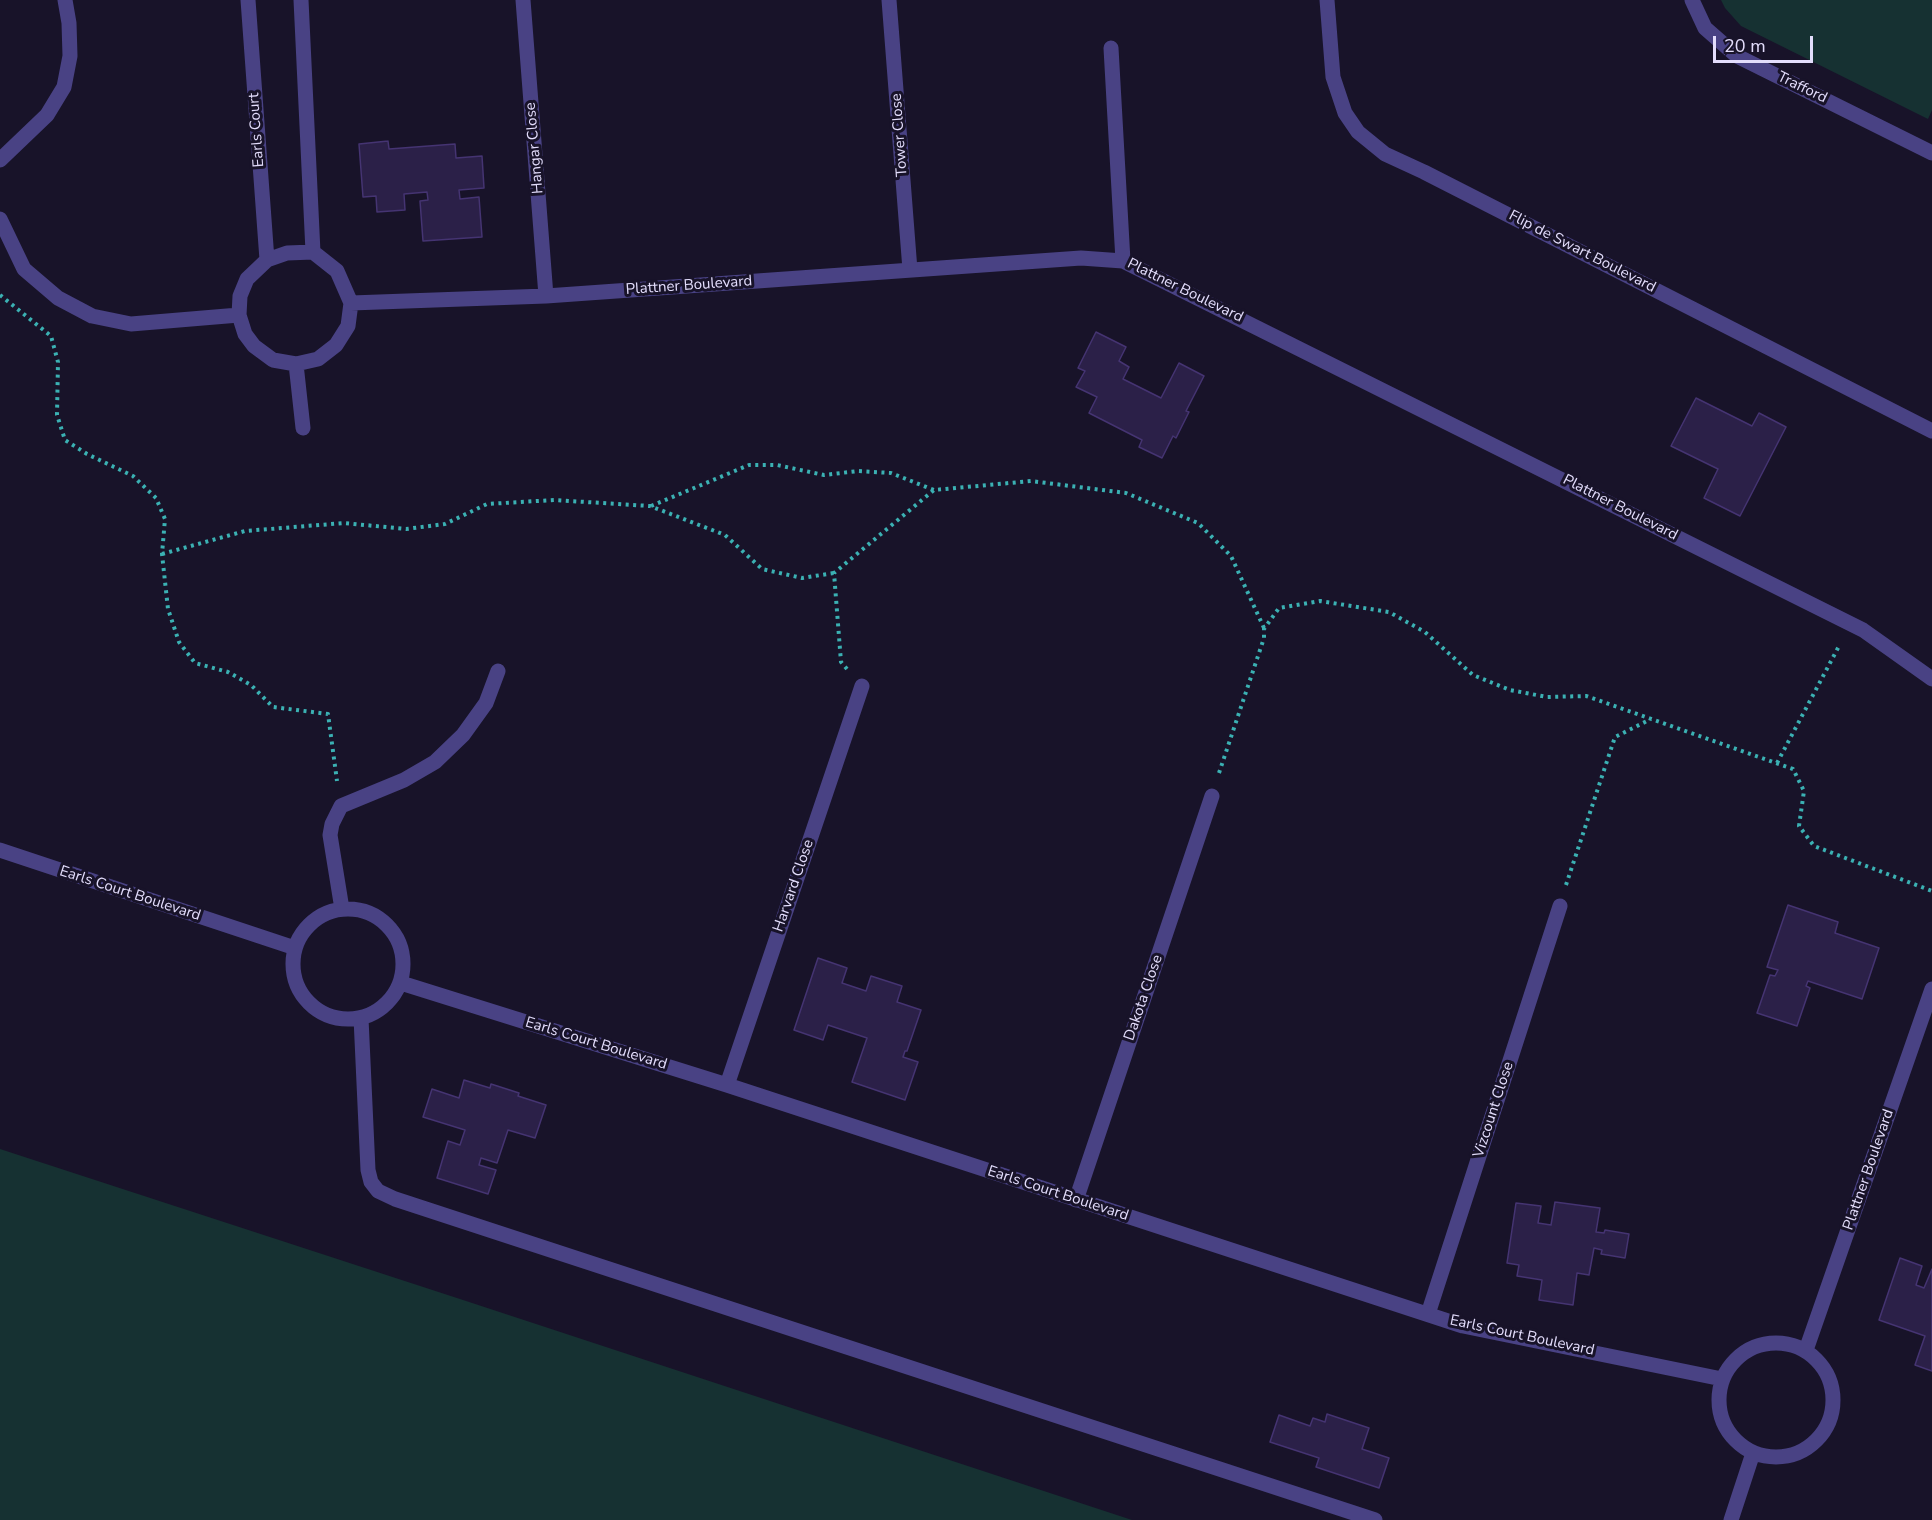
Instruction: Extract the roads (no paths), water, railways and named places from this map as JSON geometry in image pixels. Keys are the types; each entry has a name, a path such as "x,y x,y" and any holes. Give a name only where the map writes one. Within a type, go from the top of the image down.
{"street":[{"path":"0,160 47,116 63,87 70,56 69,23 65,0"},
{"name":"Earls Court","path":"248,0 267,260"},
{"path":"301,0 313,252"},
{"name":"Hangar Close","path":"523,0 546,296"},
{"name":"Tower Close","path":"889,0 910,270"},
{"name":"Flip de Swart Boulevard","path":"1326,0 1333,77 1345,113 1358,132 1385,154 1932,431"},
{"name":"Trafford","path":"1692,0 1706,28 1737,56 1932,153"},
{"path":"1111,48 1123,261"},
{"path":"0,219 24,269 58,298 92,315 131,324 239,315"},
{"path":"313,252 337,271 351,303 348,326 336,345 318,359 296,364 273,360 254,346 245,334 239,315 240,296 247,279 267,260 287,253 313,252"},
{"name":"Plattner Boulevard","path":"351,303 546,296 1080,258 1123,261 1863,630 1932,679"},
{"path":"296,364 303,428"},
{"path":"342,909 330,835 332,824 341,806 404,780 435,762 463,735 486,703 498,671"},
{"name":"Harvard Close","path":"727,1085 862,686"},
{"name":"Dakota Close","path":"1076,1200 1212,796"},
{"name":"Earls Court Boulevard","path":"0,850 295,948"},
{"name":"Vizcount Close","path":"1428,1314 1560,906"},
{"path":"342,909 361,910 378,917 392,930 401,946 404,964 401,982 392,999 378,1011 361,1018 345,1020 328,1016 314,1008 303,996 295,981 292,964 295,948 302,933 313,921 326,913 342,909"},
{"name":"Earls Court Boulevard","path":"401,982 727,1085 1463,1326 1722,1379"},
{"name":"Plattner Boulevard","path":"1806,1350 1932,989"},
{"path":"361,1018 368,1170 371,1182 378,1191 395,1199 1375,1520"},
{"path":"1767,1344 1787,1344 1806,1350 1824,1367 1833,1390 1832,1415 1821,1437 1802,1452 1778,1458 1753,1454 1735,1441 1722,1423 1718,1401 1722,1379 1732,1362 1748,1350 1767,1344"},
{"path":"1731,1520 1753,1454"}]}
